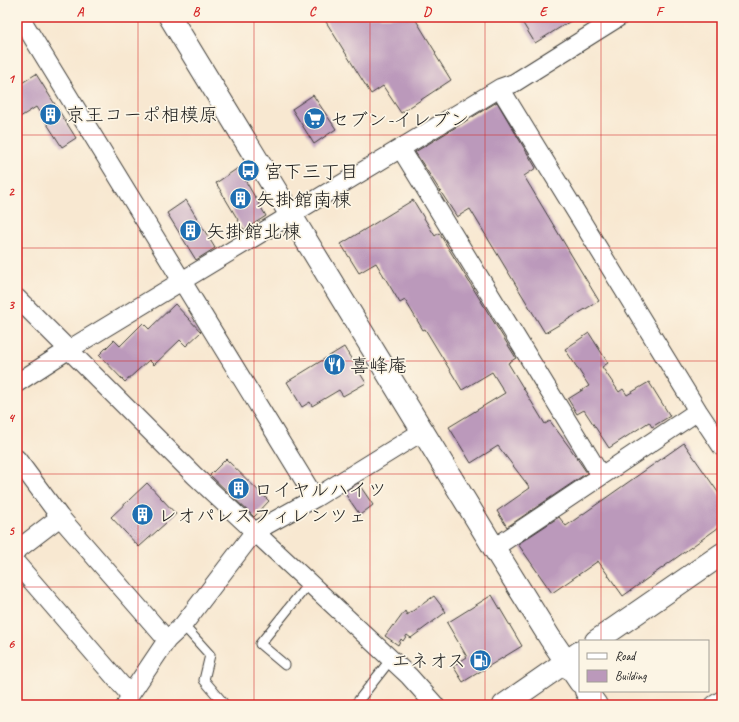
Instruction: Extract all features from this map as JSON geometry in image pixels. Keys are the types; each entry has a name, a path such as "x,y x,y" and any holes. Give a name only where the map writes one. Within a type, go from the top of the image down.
{"street":[{"path":"20,17 315,498"},
{"path":"170,17 292,214 494,548 573,657 579,678"},
{"path":"17,383 68,350 500,88 514,83 619,17"},
{"path":"500,88 698,411 722,447"},
{"path":"401,149 601,476"},
{"path":"17,298 195,476 392,659 435,705"},
{"path":"494,548 698,411"},
{"path":"17,564 128,700 166,640 183,625 254,532 315,498 423,431"},
{"path":"17,459 60,517 166,640"},
{"path":"17,550 60,517"},
{"path":"597,640 722,554"},
{"path":"504,705 573,657"},
{"path":"587,692 596,705"},
{"path":"714,705 722,700"}],"lane":[{"path":"285,665 260,644 309,583"},
{"path":"183,625 210,655 204,680 225,705"},
{"path":"355,705 392,659"}],"building":[{"path":"323,17 414,17 451,80 401,113 383,86 371,94"},
{"path":"519,17 577,17 535,43"},
{"name":"京王コーポ相模原","path":"36,74 76,138 62,147 36,107 17,119 17,86"},
{"name":"セブン-イレブン","path":"313,95 336,129 314,144 292,109"},
{"path":"497,102 536,168 524,176 599,301 545,333 470,209 457,217 415,152"},
{"name":"矢掛館南棟","path":"238,168 266,216 244,230 216,183"},
{"name":"矢掛館北棟","path":"186,200 215,248 196,260 167,213"},
{"path":"413,200 435,236 439,233 516,358 508,363 545,424 550,421 587,473 507,527 497,511 530,488 498,446 471,463 449,427 505,393 492,372 462,390 425,329 423,330 405,300 400,303 376,263 359,273 341,244"},
{"path":"175,304 201,332 186,346 180,340 154,365 149,360 125,382 99,355 114,340 120,346 143,323 149,329"},
{"path":"589,333 608,363 602,367 619,392 623,389 627,395 649,382 670,416 652,427 649,422 609,448 584,410 577,414 568,399 589,386 565,349"},
{"name":"喜峰庵","path":"344,347 366,383 343,396 339,390 312,406 310,402 302,407 287,382"},
{"path":"684,443 722,498 722,525 623,596 598,561 552,593 518,544 559,517 566,526"},
{"name":"ロイヤルハイツ","path":"226,459 269,501 254,517 210,475"},
{"name":"レオパレスフィレンツェ","path":"147,483 176,514 139,547 111,517"},
{"path":"358,483 373,505 360,515 344,492"},
{"path":"492,595 522,646 463,682 453,666 467,657 447,623"},
{"path":"434,596 446,612 411,638 407,635 403,641 401,639 398,645 385,636 405,611 407,615"}],"place":[{"name":"京王コーポ相模原","path":"51,114"},
{"name":"セブン-イレブン","path":"314,119"},
{"name":"宮下三丁目","path":"248,171"},
{"name":"矢掛館南棟","path":"241,199"},
{"name":"矢掛館北棟","path":"191,231"},
{"name":"喜峰庵","path":"335,365"},
{"name":"ロイヤルハイツ","path":"239,489"},
{"name":"レオパレスフィレンツェ","path":"143,515"},
{"name":"エネオス","path":"481,660"}]}
